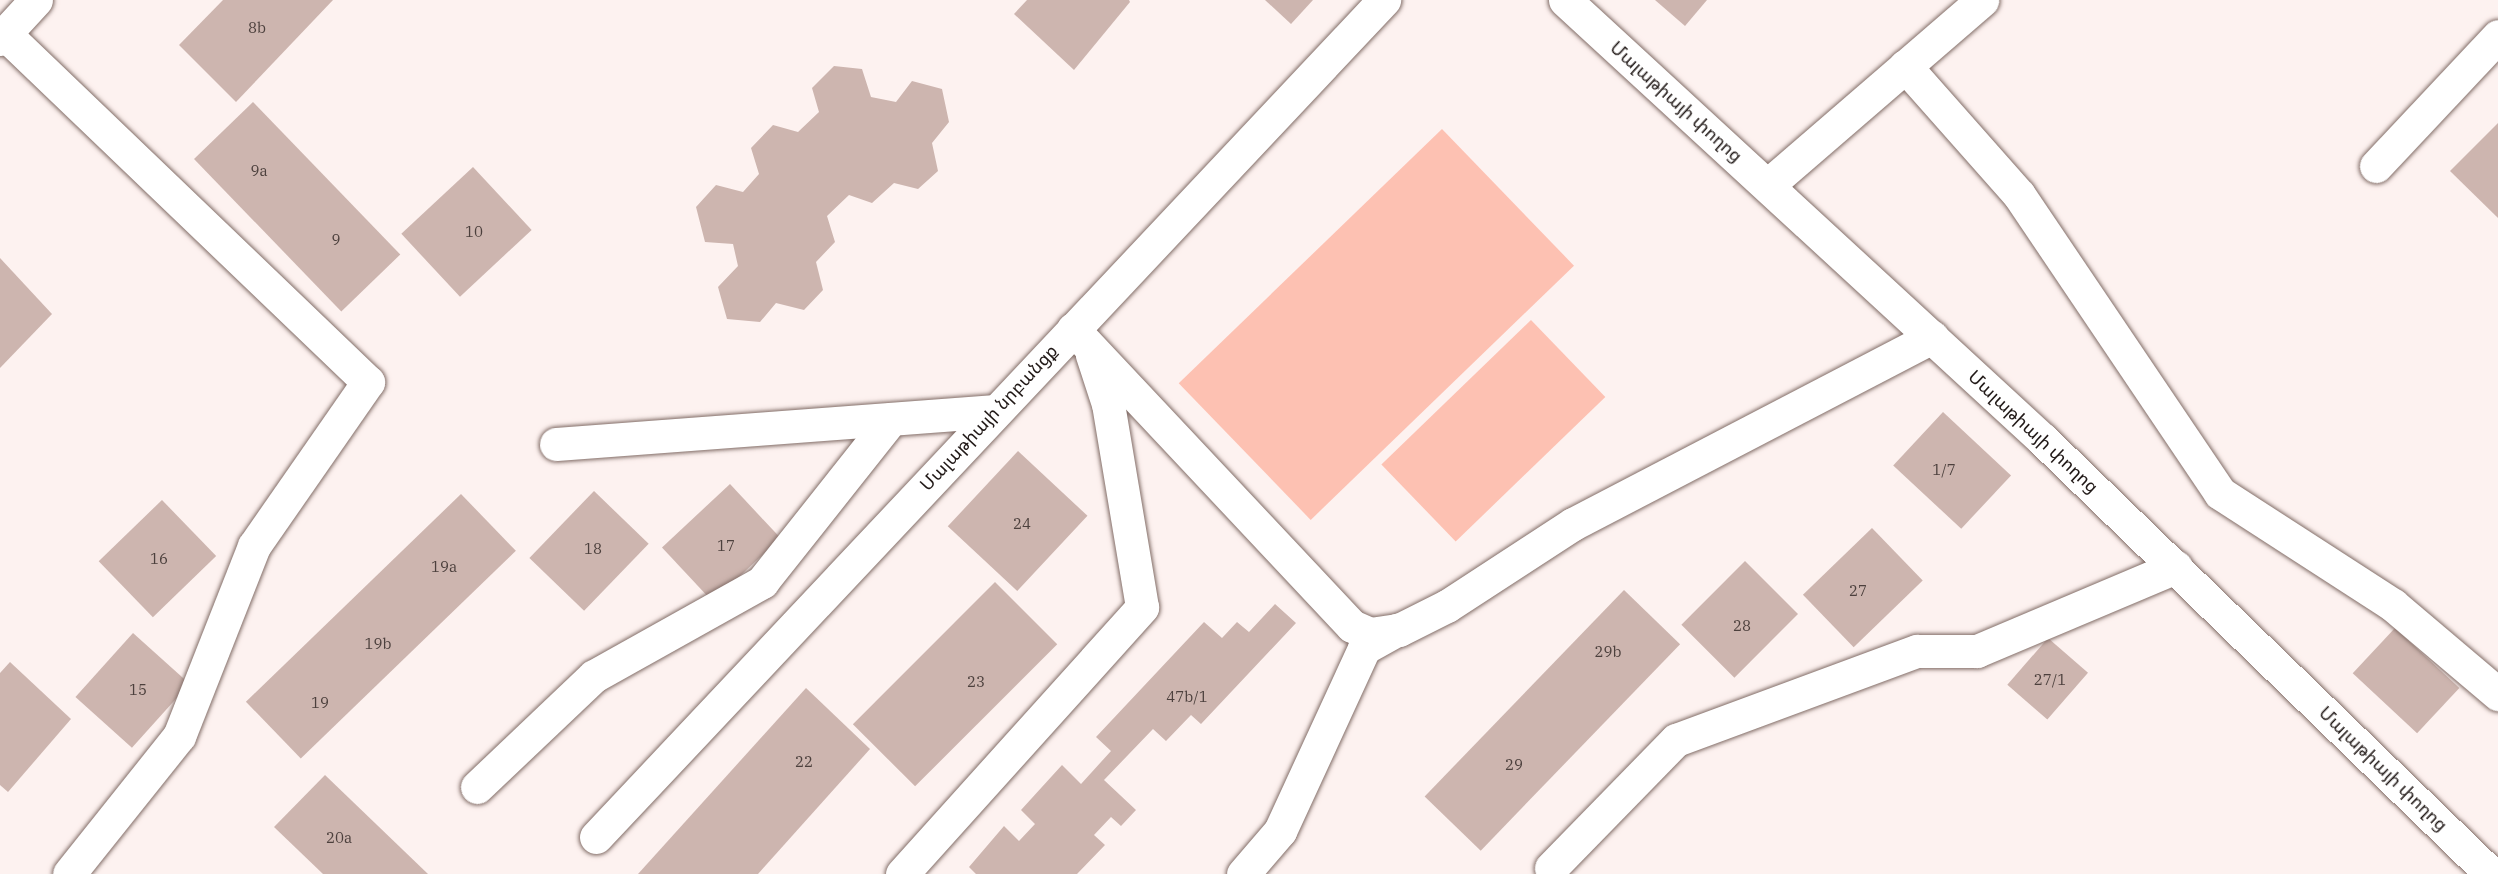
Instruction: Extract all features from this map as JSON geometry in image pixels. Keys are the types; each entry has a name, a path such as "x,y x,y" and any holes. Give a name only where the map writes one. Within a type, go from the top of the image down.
{"street":[{"path":"36,0 2,37 368,382 254,546 179,735 69,874"},
{"name":"Մալաթիայի նրբանցք","path":"596,837 996,411 1081,338 1384,0"},
{"name":"Մալաթիայի փողոց","path":"1565,0 1932,337 2176,567 2491,874"},
{"path":"1767,185 1982,0"},
{"path":"2376,166 2498,36"},
{"path":"1905,66 2019,195 2220,493 2393,605 2498,694"},
{"path":"1243,874 1280,831 1364,648 1447,606 1573,524 1932,337"},
{"path":"1081,338 1352,626 1370,634 1399,630"},
{"path":"902,874 1142,607 1108,404 1081,338"},
{"path":"556,444 996,411"},
{"path":"477,787 594,676 762,582 891,419"},
{"path":"1551,868 1676,740 1917,651 1977,651 2176,567"}],"shaded area":[{"path":"1442,129 1574,266 1311,520 1179,383"},
{"path":"1531,320 1605,397 1456,541 1381,464"}],"building":[{"path":"223,0 333,0 236,102 179,45"},
{"path":"1027,0 1129,0 1130,2 1074,70 1014,14"},
{"path":"1265,0 1313,0 1291,24"},
{"path":"1655,0 1707,0 1685,26"},
{"path":"834,66 862,69 871,97 896,102 912,81 942,89 949,122 932,143 938,171 918,189 894,183 872,203 849,195 827,216 835,242 816,262 823,290 804,310 776,303 760,322 727,319 718,287 738,266 733,244 705,242 696,207 716,185 743,192 759,174 751,148 773,125 798,132 819,112 812,88"},
{"path":"253,102 400,255 341,311 194,159"},
{"path":"2498,123 2498,218 2450,171"},
{"path":"473,167 532,230 460,297 401,234"},
{"path":"0,258 52,314 0,368"},
{"path":"1943,412 2011,475 1961,529 1893,465"},
{"path":"1018,451 1087,516 1017,591 948,526"},
{"path":"730,484 780,538 712,602 662,547"},
{"path":"594,491 649,544 584,611 529,558"},
{"path":"461,494 516,551 301,759 246,702"},
{"path":"162,500 216,556 153,617 99,561"},
{"path":"1872,528 1923,581 1854,647 1803,595"},
{"path":"1745,561 1798,614 1734,678 1681,625"},
{"path":"995,582 1057,644 915,786 853,724"},
{"path":"1624,590 1680,644 1481,851 1425,796"},
{"path":"1275,604 1296,623 1201,724 1191,715 1166,741 1153,729 1104,780 1136,810 1121,826 1111,817 1094,835 1105,845 1077,874 976,874 969,867 1004,826 1019,841 1035,824 1021,810 1062,765 1081,784 1111,751 1096,737 1204,622 1222,638 1237,622 1249,632"},
{"path":"2395,628 2459,688 2417,733 2353,673"},
{"path":"133,633 189,684 132,748 75,697"},
{"path":"2048,638 2088,673 2047,720 2007,685"},
{"path":"10,662 71,719 8,792 0,785 0,673"},
{"path":"806,688 870,749 758,874 638,874"},
{"path":"325,775 428,874 323,874 274,827"}]}
